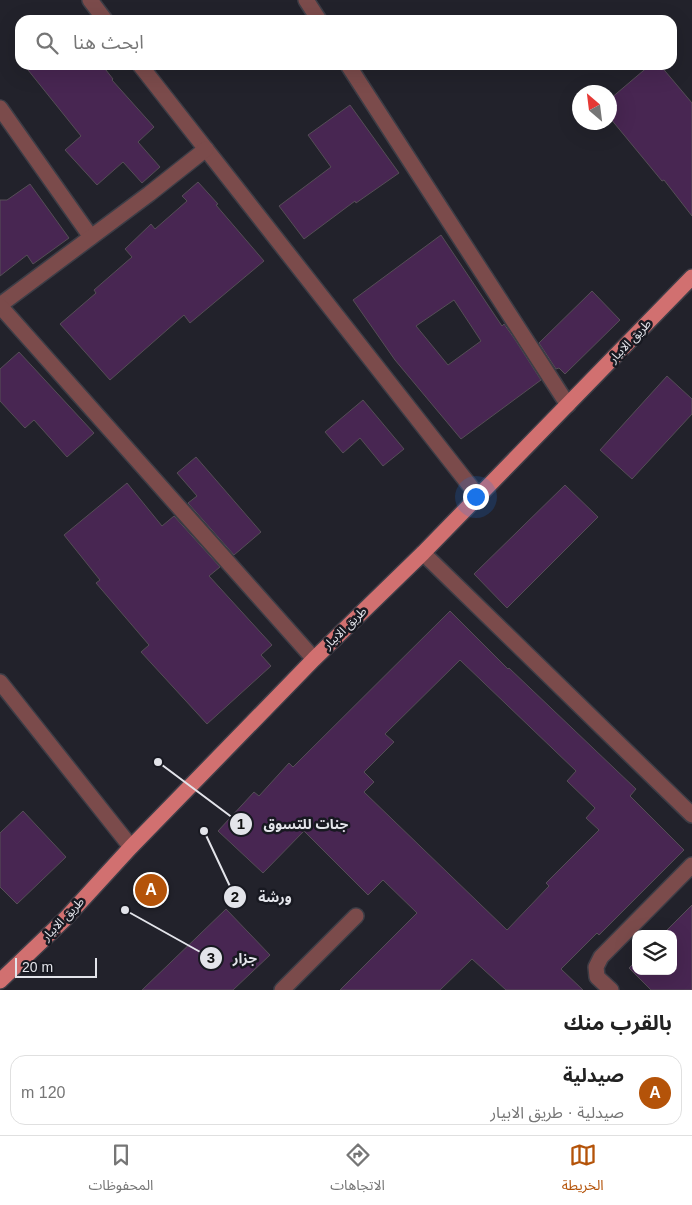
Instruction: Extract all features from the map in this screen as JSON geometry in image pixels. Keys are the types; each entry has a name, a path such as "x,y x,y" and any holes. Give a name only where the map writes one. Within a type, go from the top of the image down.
{"main road":[{"name":"طريق الابيار","path":"0,981 65,920 131,847 314,659 423,553 692,277"}],"street":[{"path":"90,0 102,15"},
{"path":"306,0 316,15"},
{"path":"144,70 478,496"},
{"path":"351,70 568,405"},
{"path":"0,108 92,236"},
{"path":"206,149 0,305 314,659"},
{"path":"423,553 692,815"},
{"path":"0,682 131,847"},
{"path":"611,990 597,977 596,967 601,957 692,866"},
{"path":"282,990 356,916"}],"building":[{"path":"28,70 106,70 112,80 154,127 138,142 160,167 142,183 123,162 97,185 65,150 81,136"},
{"path":"644,70 664,70 692,103 692,216 664,180 662,181 617,126 617,93"},
{"path":"350,105 399,173 356,203 355,201 304,239 279,206 331,167 308,135"},
{"path":"198,182 264,261 190,323 184,315 110,380 60,324 96,293 94,290 132,257 125,249 151,224 155,229 187,201 182,196"},
{"path":"30,184 69,238 33,264 27,255 0,276 0,200 7,200"},
{"path":"441,235 502,326 504,324 514,338 541,380 461,439 395,360 353,300","holes":["454,300 481,341 448,365 416,326"]},
{"path":"592,291 620,320 565,374 559,368 556,369 539,343"},
{"path":"19,352 94,433 67,457 34,420 25,428 0,401 0,369"},
{"path":"667,376 692,399 692,414 632,479 600,450"},
{"path":"363,400 404,449 383,466 360,438 343,453 325,432"},
{"path":"196,457 261,532 234,555 188,503 197,496 177,473"},
{"path":"127,483 162,526 174,516 220,567 209,576 272,645 261,655 271,666 207,724 141,652 149,645 96,583 100,580 64,535"},
{"path":"565,485 598,517 507,608 474,574"},
{"path":"450,611 508,669 636,789 630,796 684,850 599,935 597,933 561,969 583,990 506,990 472,959 440,990 340,990 417,913 383,880 368,895 304,831 263,873 218,831 254,792 259,796 289,763 293,767","holes":["460,660 576,771 567,781 595,808 586,818 599,830 546,883 549,886 507,930 364,792 374,782 364,772 394,742 385,734"]},
{"path":"23,811 66,857 17,904 0,887 0,833"},
{"path":"692,905 692,990 651,990 636,975 677,975 677,930 667,930"},
{"path":"226,909 270,955 233,990 142,990"}],"place":[{"name":"جنات للتسوق","path":"158,762"},
{"name":"ورشة","path":"204,831"},
{"name":"صيدلية","path":"151,890"},
{"name":"جزار","path":"125,910"}]}
